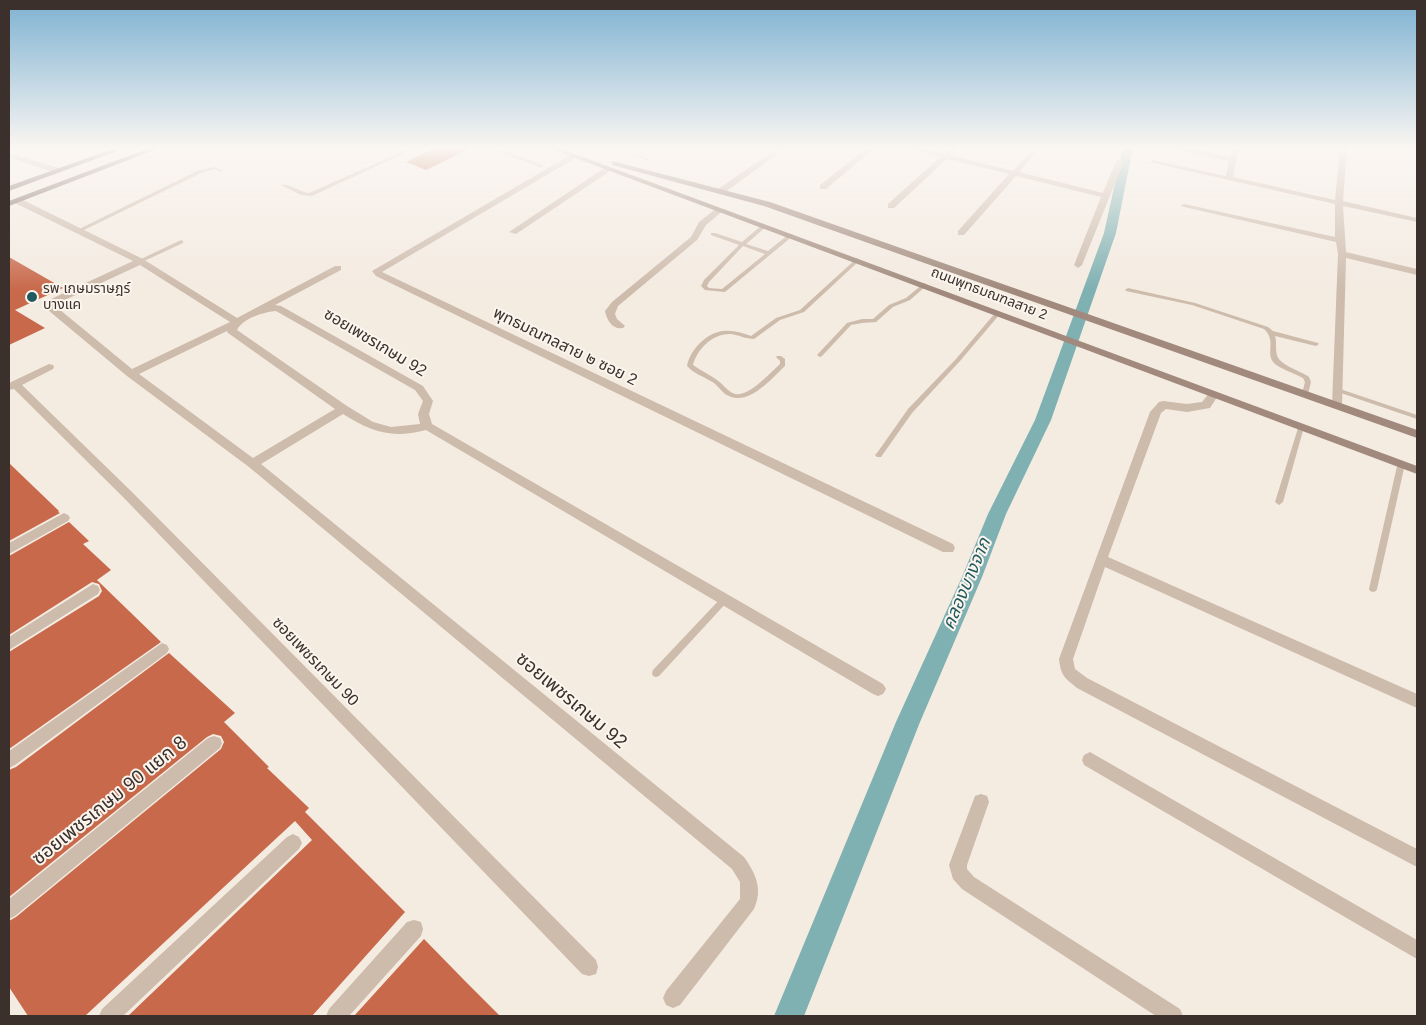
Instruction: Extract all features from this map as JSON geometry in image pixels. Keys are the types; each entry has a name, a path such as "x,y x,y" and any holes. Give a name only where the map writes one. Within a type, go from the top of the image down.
{"main road":[{"path":"13,202 32,195"},
{"name":"ถนนพุทธมณฑลสาย 2","path":"679,195 791,235 1417,470"},
{"path":"717,209 736,195"},
{"name":"ถนนพุทธมณฑลสาย 2","path":"736,195 858,235 1417,434"}],"street":[{"name":"พุทธมณฑลสาย ๒ ซอย 2","path":"507,195 377,271 379,274 644,403 948,548"},
{"path":"513,232 570,195"},
{"path":"892,206 904,195"},
{"path":"961,233 994,195"},
{"path":"1078,265 1106,196 1101,195"},
{"path":"1306,195 1417,220"},
{"path":"1337,406 1342,254 1339,240 1340,195"},
{"path":"13,202 80,230 140,262 237,322"},
{"path":"1184,206 1339,240"},
{"path":"620,326 610,318 610,311 615,304 698,235 702,230 702,224 717,209"},
{"path":"1342,254 1417,272"},
{"name":"ซอยเพชรเกษม 92","path":"140,262 52,302 49,305 50,308 131,374 253,464 738,863 746,875 752,891 748,903 673,998"},
{"path":"131,374 237,322 338,268"},
{"name":"ซอยเพชรเกษม 92","path":"262,309 278,308 419,388 428,401 423,410 423,417 428,426"},
{"path":"237,322 232,331 343,409 370,425 391,431 411,430 428,426 878,689"},
{"name":"ซอยเพชรเกษม 90","path":"49,367 12,385 129,496 589,967"},
{"path":"1214,394 1206,405 1187,408 1163,405 1156,412 1066,659 1068,672 1082,683 1417,858"},
{"path":"253,464 343,409"},
{"path":"9,549 64,518"},
{"path":"1101,559 1417,702"},
{"path":"9,644 94,590"},
{"path":"9,760 162,649"},
{"name":"ซอยเพชรเกษม 90 แยก 8","path":"9,910 214,743"},
{"path":"1090,760 1417,950"},
{"path":"981,802 958,865 959,873 968,883 1173,1016"},
{"path":"109,1016 293,843"},
{"path":"336,1016 414,929"}],"lane":[{"path":"80,230 152,195"},
{"path":"764,226 742,244 706,281 704,286 707,289 723,291 791,235"},
{"path":"713,234 767,253"},
{"path":"140,262 181,242"},
{"path":"779,357 783,360 783,364 752,393 739,396 732,396 715,381 699,374 690,366 690,359 700,347 720,333 730,333 752,338 778,319 802,311 857,260"},
{"path":"820,355 849,324 874,321 891,306 908,299 924,285"},
{"path":"1128,290 1209,308 1259,325 1272,333 1316,344"},
{"path":"879,455 910,411 1002,315"},
{"path":"1272,333 1274,337 1274,359 1306,377 1308,382 1305,394"},
{"path":"1337,390 1417,417"},
{"path":"1279,502 1301,427"},
{"path":"1373,589 1401,464"},
{"path":"656,673 725,599"}],"building":[{"name":"รพ เกษมราษฎร์ บางแค","path":"9,257 63,288 15,310 45,328 9,345"},
{"path":"9,463 60,513 9,541"},
{"path":"69,522 89,541 83,544 111,570 97,580 161,642 9,749 9,652 99,596 102,591 99,584 92,582 9,635 9,556"},
{"path":"169,653 235,713 224,722 269,767 267,768 309,808 305,812 405,912 312,1016 128,1016 312,840 295,821 85,1016 28,1016 9,987 9,921 221,749 224,742 221,736 213,734 207,737 9,897 9,770 16,767"},
{"path":"424,939 466,982 500,1016 354,1016"}],"waterway":[{"name":"คลองบางจาก","path":"789,1016 908,722 972,577 997,514 1043,420 1110,233 1118,195"}],"place":[{"name":"รพ เกษมราษฎร์ บางแค","path":"32,297"}]}
